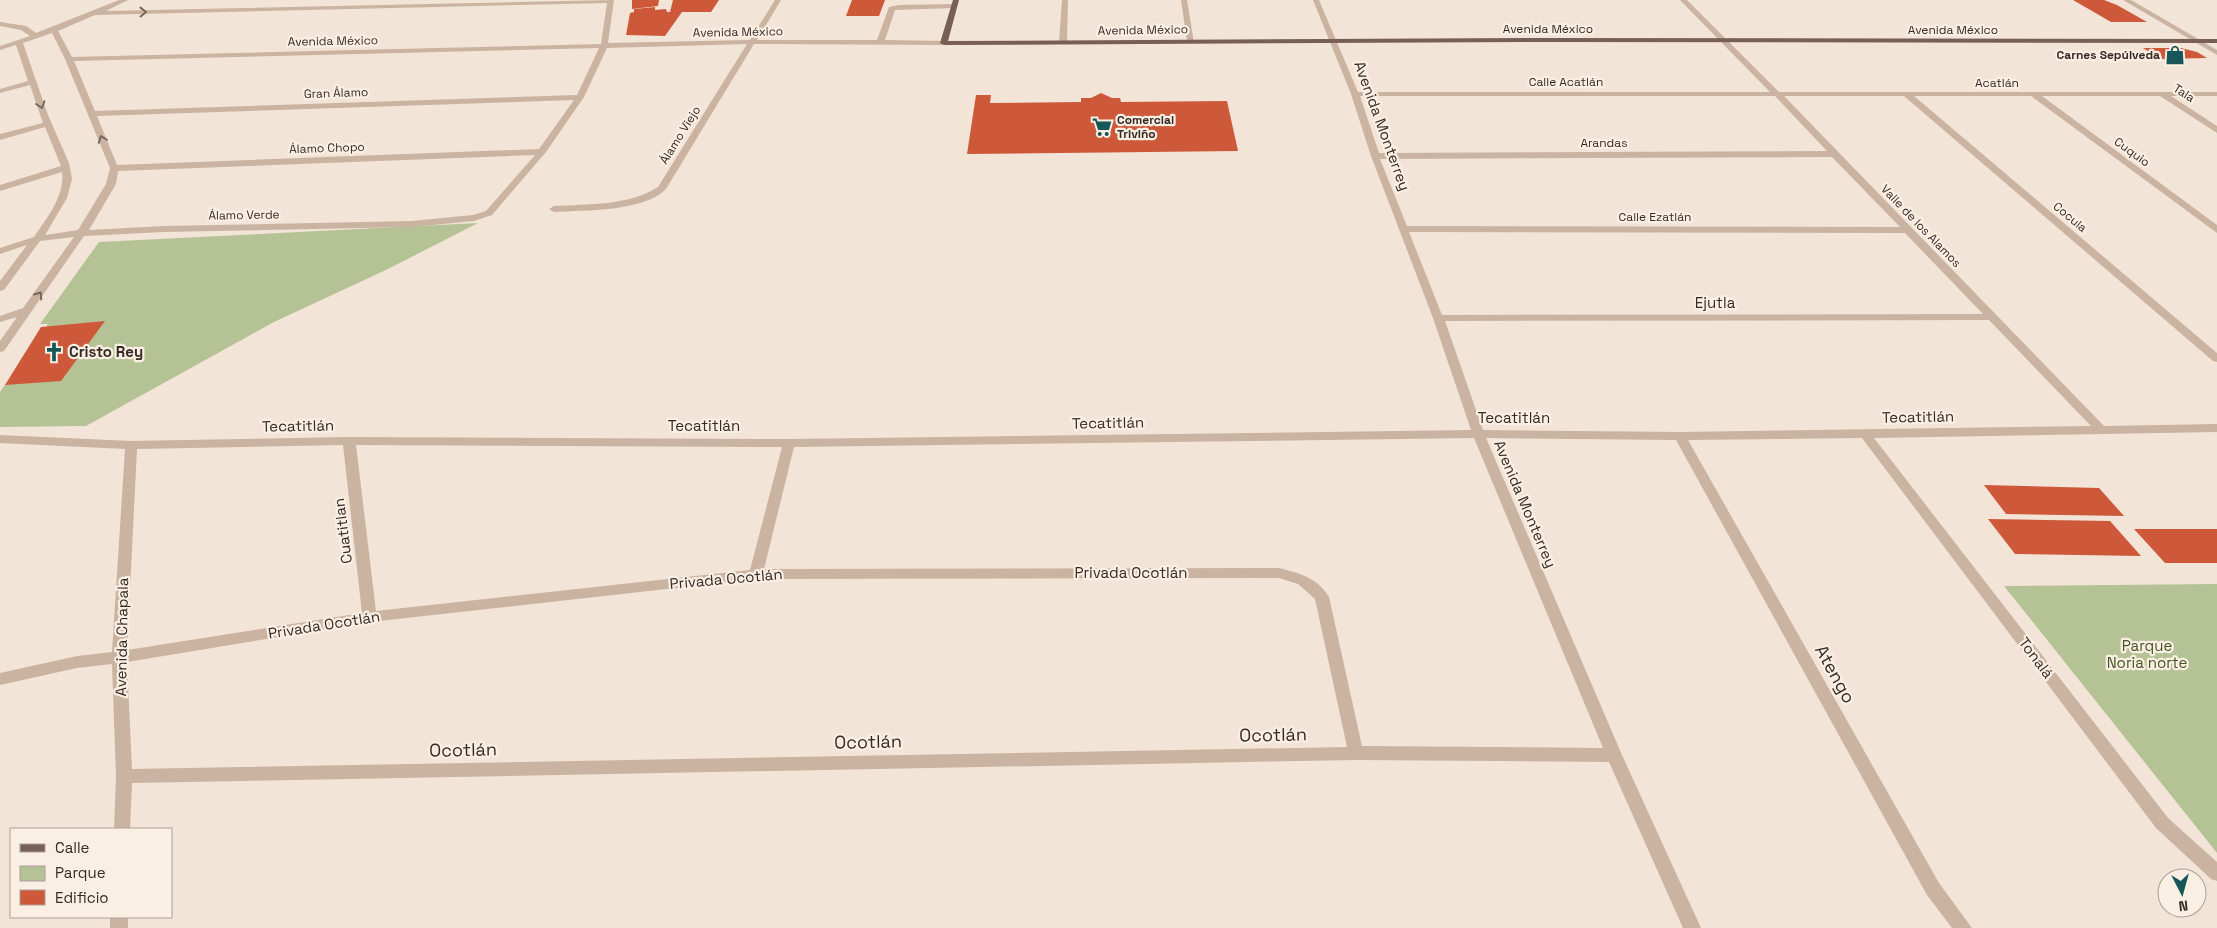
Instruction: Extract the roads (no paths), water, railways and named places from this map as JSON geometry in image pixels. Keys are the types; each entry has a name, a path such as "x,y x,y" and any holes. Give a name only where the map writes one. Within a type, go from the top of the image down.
{"main road":[{"path":"944,43 955,3"},
{"path":"950,20 962,36 996,43"},
{"name":"Avenida México","path":"944,43 1725,40 2217,41"}],"street":[{"path":"0,48 54,30 125,0"},
{"name":"Álamo Viejo","path":"554,209 610,205 647,198 661,188 778,0"},
{"path":"1063,42 1065,0"},
{"path":"1184,0 1191,41"},
{"name":"Avenida Monterrey","path":"1316,0 1355,94 1375,156 1438,318 1478,434 1614,755 1692,928"},
{"name":"Valle de los Alamos","path":"1682,0 1725,40 2100,429"},
{"path":"2126,0 2217,53"},
{"path":"95,13 611,1 604,46 580,97 542,152"},
{"path":"880,43 892,9 955,3"},
{"path":"0,24 23,28 35,36"},
{"path":"0,349 81,233 110,184 114,168 93,114 54,30"},
{"path":"0,288 37,239 58,205 67,185 65,168 47,124 19,42"},
{"name":"Avenida México","path":"69,59 753,42 944,43"},
{"path":"0,90 33,82"},
{"name":"Calle Acatlán","path":"1355,94 1776,94"},
{"name":"Acatlán","path":"1776,94 2217,94"},
{"name":"Cocula","path":"1906,94 2217,359"},
{"name":"Cuquio","path":"2033,94 2217,230"},
{"name":"Tala","path":"2162,94 2217,130"},
{"name":"Gran Álamo","path":"93,114 580,97"},
{"path":"0,137 47,124"},
{"name":"Álamo Chopo","path":"114,168 542,152"},
{"name":"Álamo Verde","path":"0,251 37,239 81,233 164,229 412,224 474,218 489,213 542,152"},
{"name":"Arandas","path":"1375,156 1834,154"},
{"path":"0,188 65,168"},
{"name":"Calle Ezatlán","path":"1402,229 1908,230"},
{"path":"0,320 28,310"},
{"name":"Ejutla","path":"1438,318 1992,318"},
{"name":"Tecatitlán","path":"0,439 131,445 349,441 789,443 1478,434 1680,436 2217,428"},
{"name":"Tonalá","path":"1864,434 2162,823 2217,873"},
{"name":"Atengo","path":"1680,436 1933,889 1963,928"},
{"name":"Cuatitlan","path":"349,441 370,617"},
{"path":"756,574 789,443"},
{"name":"Avenida Chapala","path":"122,828 124,776 119,658 131,445"},
{"name":"Privada Ocotlán","path":"0,679 77,662 119,658 370,617 756,574 1279,573 1300,578 1312,584 1322,597 1356,753"},
{"name":"Ocotlán","path":"124,776 1356,753 1614,755"}],"place":[{"name":"Carnes Sepúlveda","path":"2175,55"},
{"name":"Comercial Triviño","path":"1102,127"},
{"name":"Cristo Rey","path":"54,352"}],"park label":[{"name":"Parque Noria norte","path":"2147,654"}]}
